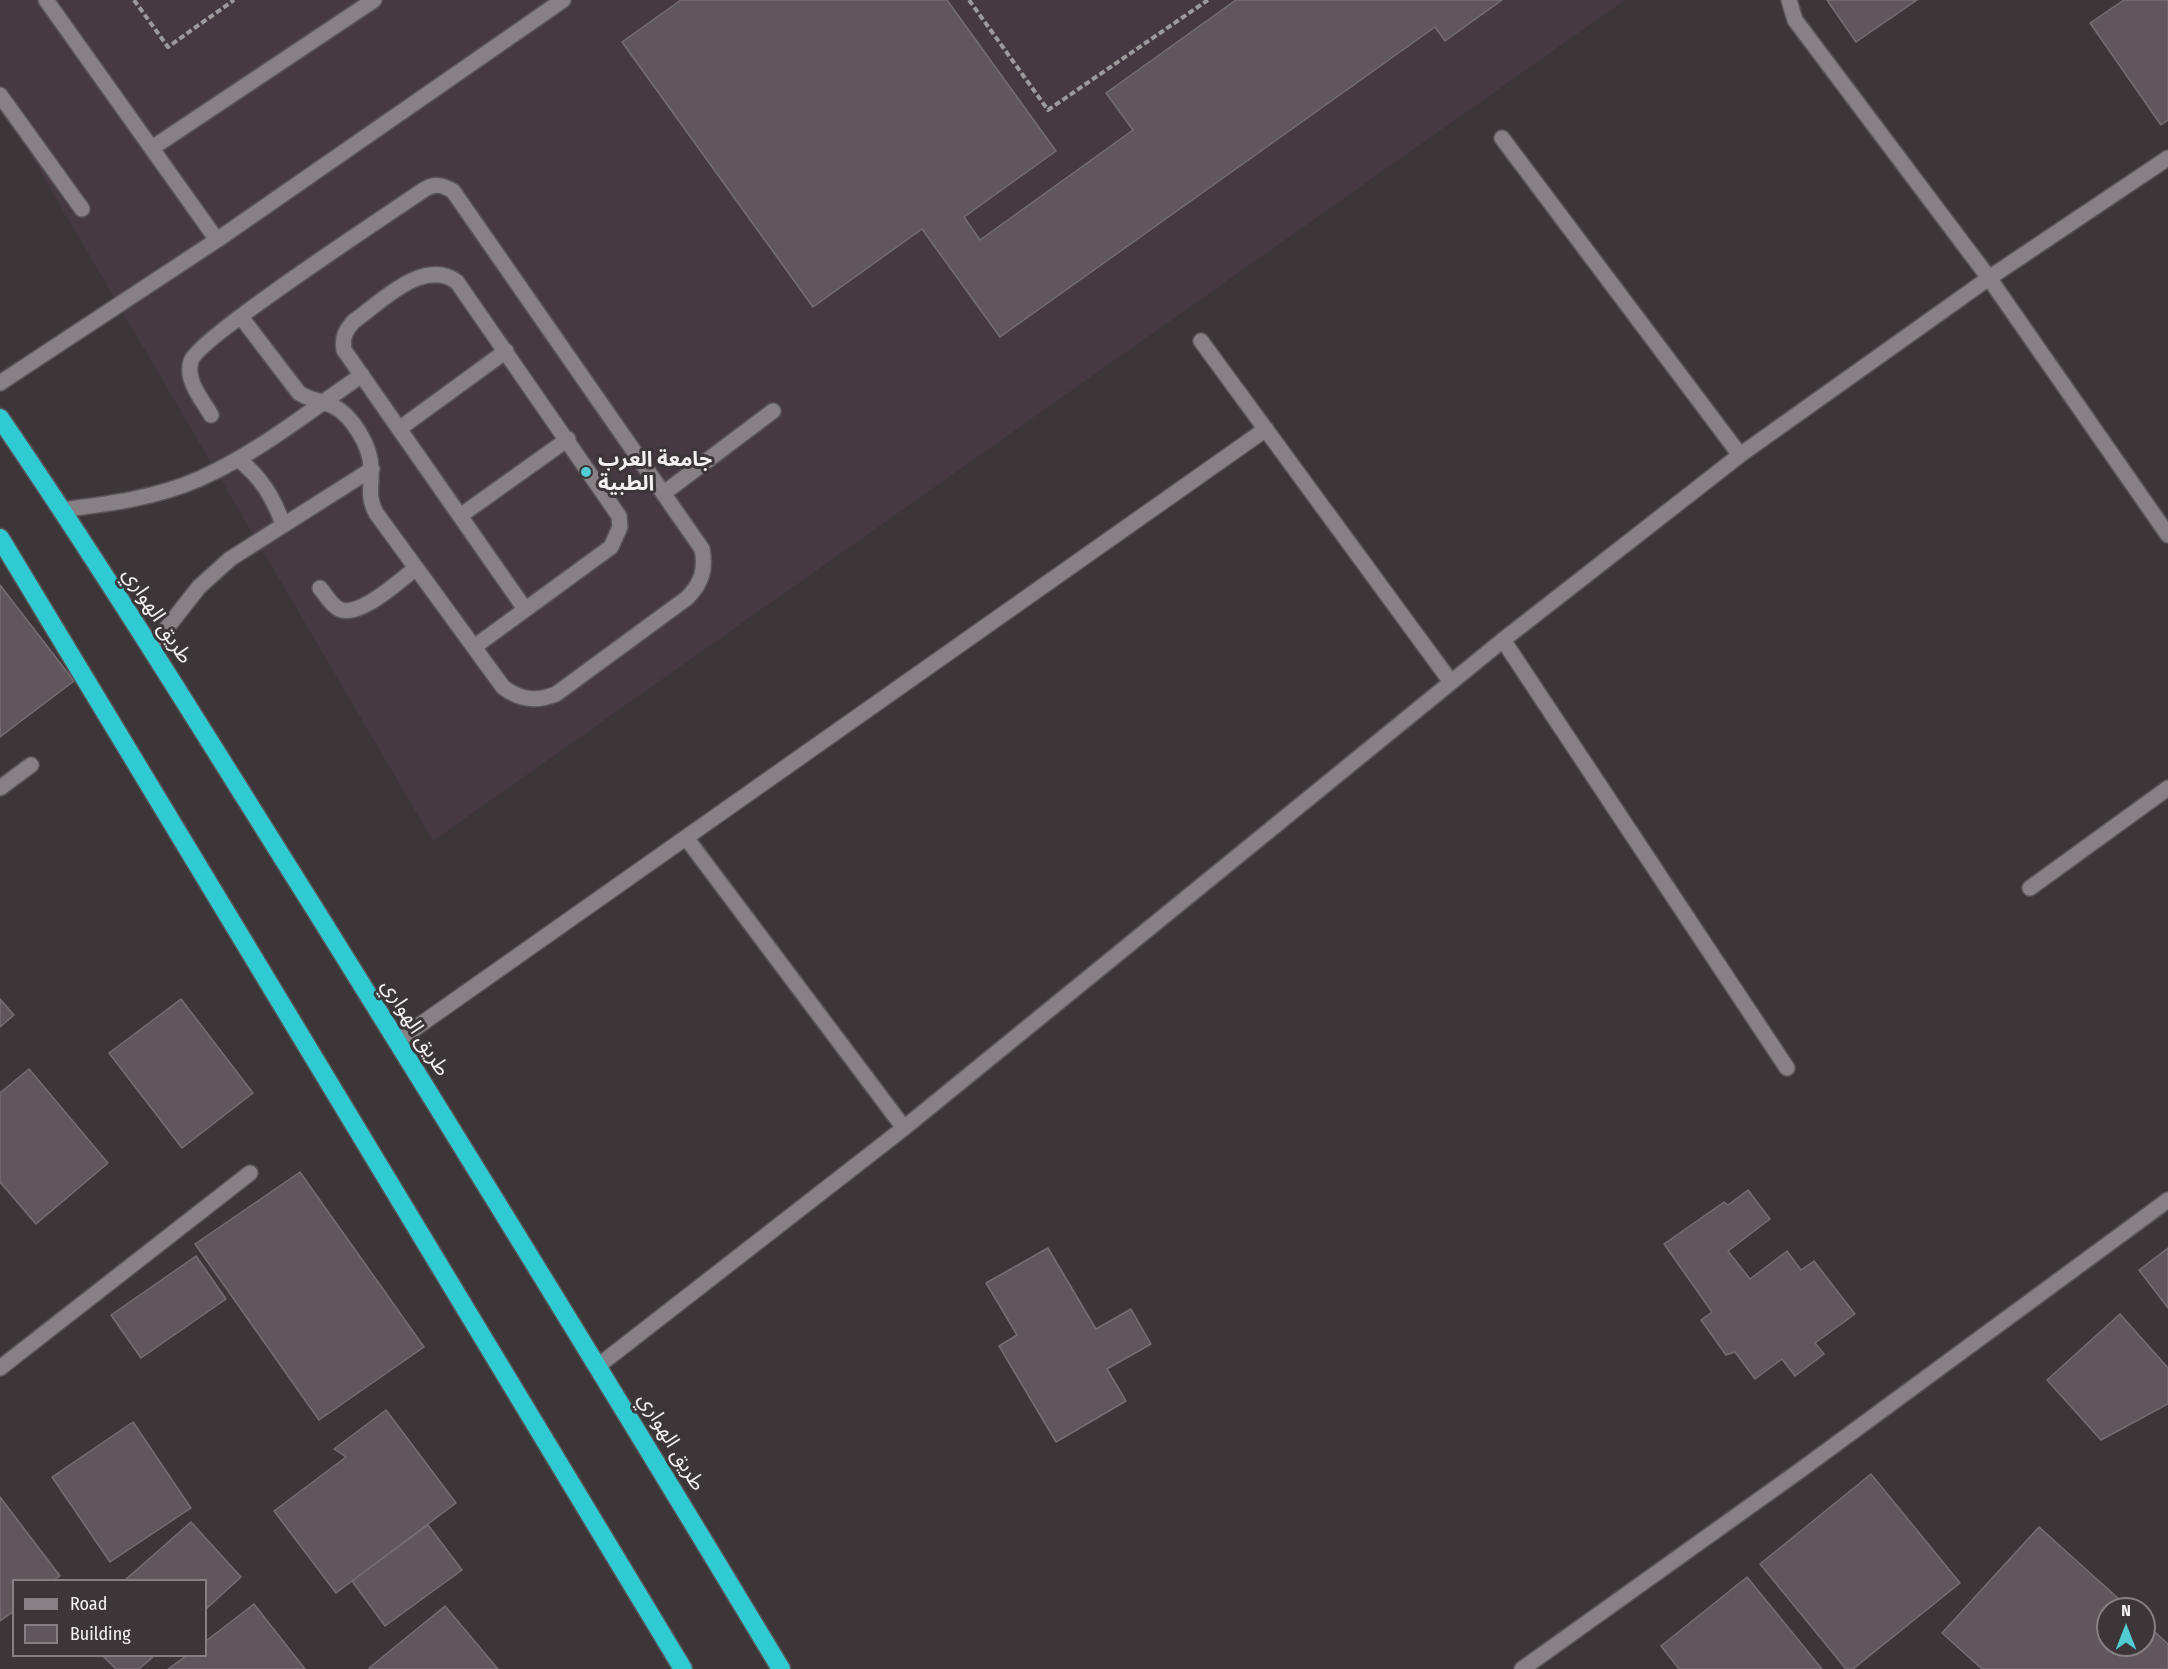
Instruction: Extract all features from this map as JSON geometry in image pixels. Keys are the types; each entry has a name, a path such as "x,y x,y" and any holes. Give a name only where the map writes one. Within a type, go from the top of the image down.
{"highway":[{"name":"طريق الهواري","path":"0,418 151,648 397,1041 598,1366 781,1669"},
{"path":"0,538 683,1669"}],"street":[{"path":"46,0 217,240"},
{"path":"152,148 374,0"},
{"path":"0,383 217,240 563,0"},
{"path":"1789,0 1795,20 1989,278 2168,535"},
{"path":"0,94 82,209"},
{"path":"1502,138 1740,455"},
{"path":"598,1366 904,1128 1503,640 1740,455 1989,278 2168,159"},
{"path":"211,415 191,382 191,360 196,351 241,316 429,186 444,186 453,191 702,549 703,574 697,588 687,598 556,694 543,699 528,699 508,691 416,568 371,503 369,492 372,469 367,447 345,415 332,405 299,393 241,316"},
{"path":"474,647 611,547 620,527 615,507 457,282 448,275 427,273 409,283 346,329 342,340 344,350 525,609"},
{"path":"1201,341 1451,682"},
{"path":"399,429 506,351"},
{"path":"61,510 110,504 156,493 198,479 238,459 362,375"},
{"path":"664,493 773,411"},
{"path":"397,1041 687,839 1266,429"},
{"path":"460,516 568,439"},
{"path":"238,459 252,470 265,486 283,524"},
{"path":"151,648 199,587 230,559 372,469"},
{"path":"320,588 335,607 348,612 356,611 416,568"},
{"path":"1503,640 1787,1068"},
{"path":"0,788 31,765"},
{"path":"2030,888 2168,788"},
{"path":"687,839 904,1128"},
{"path":"0,1368 250,1173"},
{"path":"1522,1669 1803,1469 2168,1200"}],"path":[{"path":"134,0 168,47 234,0"},
{"path":"969,0 1048,110 1208,0"}],"shaded area":[{"name":"جامعة العرب الطبية","path":"0,0 1625,0 433,841 0,103"}],"building":[{"path":"681,0 947,0 1056,151 964,217 980,240 1133,130 1106,93 1236,0 1502,0 1445,41 1435,27 1000,337 922,229 813,307 622,42"},
{"path":"1827,0 1917,0 1856,42"},
{"path":"2124,0 2168,0 2168,120 2161,125 2090,23"},
{"path":"0,585 74,681 0,737"},
{"path":"0,999 14,1015 0,1027"},
{"path":"181,999 253,1093 182,1148 109,1053"},
{"path":"29,1069 108,1163 36,1224 0,1182 0,1093"},
{"path":"300,1172 424,1347 319,1420 195,1244"},
{"path":"1748,1190 1770,1219 1728,1251 1750,1279 1787,1251 1801,1270 1814,1261 1855,1314 1815,1343 1824,1354 1795,1376 1782,1359 1755,1379 1735,1352 1726,1355 1701,1320 1712,1312 1664,1244 1724,1202 1728,1205"},
{"path":"1048,1248 1096,1329 1131,1309 1151,1344 1107,1369 1126,1401 1056,1442 999,1346 1017,1335 986,1283"},
{"path":"2168,1248 2168,1308 2139,1270"},
{"path":"196,1256 226,1299 141,1358 111,1315"},
{"path":"2120,1314 2168,1368 2168,1404 2101,1440 2047,1380"},
{"path":"386,1410 456,1503 336,1593 274,1511 346,1457 334,1449"},
{"path":"133,1422 191,1508 110,1562 52,1477"},
{"path":"1871,1474 1960,1583 1853,1669 1846,1669 1760,1564"},
{"path":"0,1497 60,1576 56,1579 12,1579 12,1612 0,1621"},
{"path":"191,1522 241,1577 207,1608 207,1579 126,1579"},
{"path":"428,1525 462,1570 385,1626 352,1581"},
{"path":"2039,1527 2117,1597 2096,1597 2096,1657 2156,1657 2156,1633 2168,1644 2168,1669 1982,1669 1942,1633"},
{"path":"1747,1577 1822,1669 1679,1669 1661,1646"},
{"path":"254,1604 305,1669 168,1669 185,1657 207,1657 207,1640"},
{"path":"445,1606 498,1669 369,1668"},
{"path":"104,1657 153,1657 139,1669 116,1669"}],"place":[{"name":"جامعة العرب الطبية","path":"586,472"}]}
